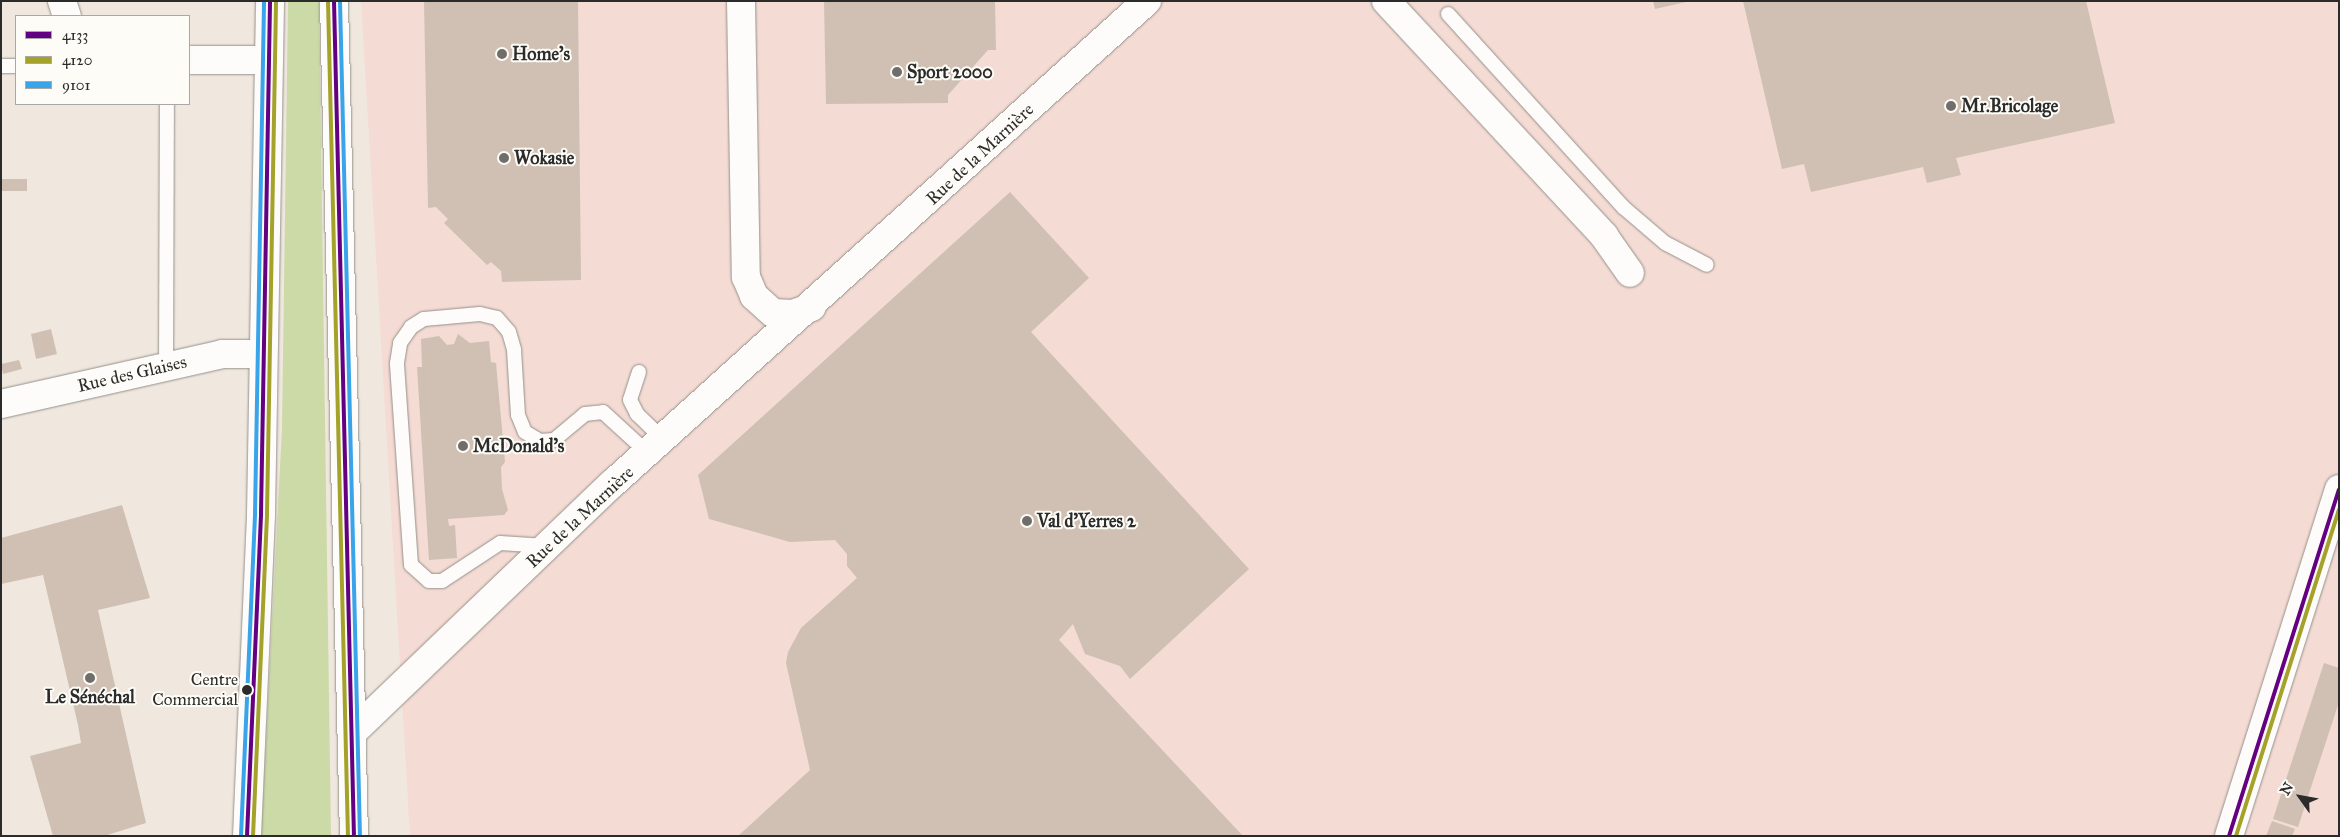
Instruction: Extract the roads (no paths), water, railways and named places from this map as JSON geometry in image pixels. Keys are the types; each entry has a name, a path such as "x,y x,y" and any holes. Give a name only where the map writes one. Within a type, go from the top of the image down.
{"street":[{"path":"62,1 67,15"},
{"path":"246,836 263,354 270,1"},
{"path":"334,1 354,836"},
{"name":"Rue de la Marnière","path":"741,1 746,277 754,296 773,313 793,314 814,306"},
{"name":"Rue de la Marnière","path":"352,733 547,546 814,306 1147,1"},
{"path":"1386,1 1604,236 1630,273"},
{"path":"190,60 268,60"},
{"name":"Rue des Glaises","path":"1,404 222,354 263,354"},
{"path":"2229,836 2339,489"}],"lane":[{"path":"1448,14 1623,207 1665,243 1707,265"},
{"path":"1,66 15,66"},
{"path":"166,366 167,105"},
{"path":"547,546 494,544 442,581 429,580 411,565 397,362 400,343 411,327 424,318 480,314 497,318 509,332 514,350 518,415 525,432 540,441 554,440 585,414 602,412 657,447"},
{"path":"639,372 630,400 657,447"}],"place":[{"name":"Home's","path":"502,54"},
{"name":"Sport 2000","path":"897,72"},
{"name":"Mr.Bricolage","path":"1951,106"},
{"name":"Wokasie","path":"504,158"},
{"name":"McDonald's","path":"463,446"},
{"name":"Val d'Yerres 2","path":"1027,521"},
{"name":"Le Sénéchal","path":"90,678"},
{"name":"Centre Commercial","path":"247,690"}]}
